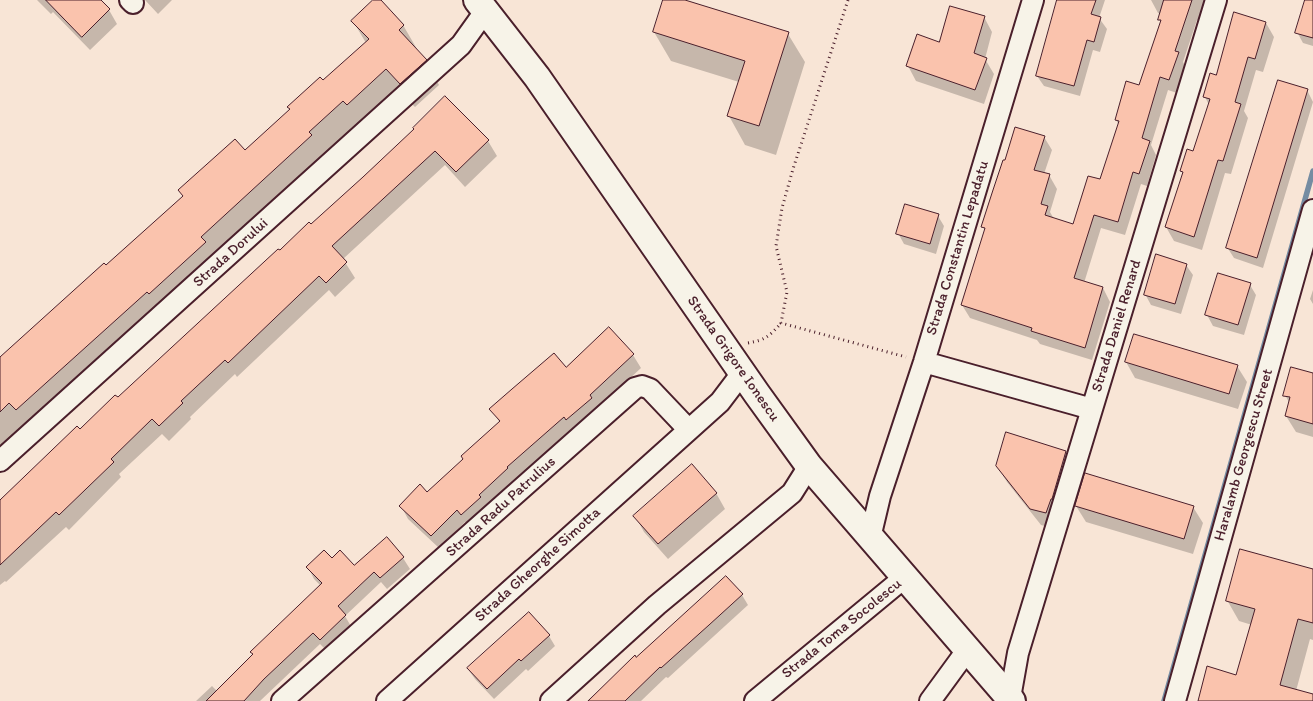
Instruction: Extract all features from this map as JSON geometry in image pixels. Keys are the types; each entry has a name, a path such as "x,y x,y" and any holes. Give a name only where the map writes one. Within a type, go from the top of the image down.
{"main road":[{"name":"Strada Grigore Ionescu","path":"482,5 536,77 749,383 816,475 1011,700"}],"street":[{"name":"Strada Constantin Lepadatu","path":"870,538 880,496 924,362 1033,0"},
{"name":"Strada Daniel Renard","path":"1011,700 1018,653 1216,0"},
{"name":"Strada Dorului","path":"0,461 461,45 482,5"},
{"name":"Strada Dorului","path":"461,45 503,32"},
{"name":"Haralamb Georgescu Street","path":"1175,701 1313,210"},
{"path":"924,362 1092,409"},
{"path":"688,429 720,402 749,383"},
{"name":"Strada Radu Patrulius","path":"282,701 635,388 642,386 650,390 688,429"},
{"name":"Strada Gheorghe Simotta","path":"387,701 688,429"},
{"path":"551,701 657,605 816,475"},
{"path":"848,512 880,496"},
{"name":"Strada Toma Socolescu","path":"755,701 905,577"},
{"path":"930,701 968,649"},
{"path":"990,675 1018,653"}],"path":[{"path":"743,344 762,340 773,333 781,323 787,292 776,246 782,208 848,0"},
{"path":"781,323 924,362"}],"building":[{"path":"46,0 101,0 110,9 82,37"},
{"path":"373,0 381,0 404,25 399,30 427,60 400,84 386,69 347,105 343,101 309,132 312,135 201,237 206,242 149,294 147,292 16,410 9,403 0,412 0,357 104,263 106,265 183,196 178,190 235,139 245,150 290,109 287,107 320,77 323,80 369,39 351,21"},
{"path":"663,0 685,0 789,32 759,126 727,116 745,61 653,32"},
{"path":"1057,0 1096,0 1091,14 1101,17 1094,42 1087,40 1074,86 1036,76"},
{"path":"1164,0 1192,0 1175,51 1179,52 1169,80 1160,77 1142,138 1150,141 1139,174 1133,172 1118,222 1094,215 1074,278 1103,287 1085,348 1031,331 1032,328 961,305 985,228 981,227 1015,127 1045,136 1034,170 1050,174 1041,204 1048,206 1045,215 1073,224 1088,176 1100,179 1119,121 1115,120 1126,81 1139,85 1161,20 1158,20"},
{"path":"1305,0 1313,0 1313,38 1295,33"},
{"path":"950,6 985,16 974,53 987,58 975,90 906,66 917,34 939,42"},
{"path":"1234,12 1266,22 1255,59 1248,57 1235,102 1241,104 1223,161 1218,160 1194,237 1165,227 1183,172 1180,171 1187,149 1193,151 1210,99 1203,97 1210,73 1216,75"},
{"path":"1278,80 1308,89 1257,258 1226,248"},
{"path":"445,96 489,140 456,172 435,151 332,246 347,262 326,283 319,276 228,363 225,360 181,401 183,403 159,426 152,419 111,459 114,462 59,515 56,512 0,565 0,500 77,426 80,429 115,395 118,397 278,249 280,250 309,222 311,224 363,177 414,129"},
{"path":"905,204 939,214 930,244 896,234"},
{"path":"1156,254 1187,264 1175,304 1144,295"},
{"path":"1218,273 1251,283 1238,325 1205,315"},
{"path":"609,327 634,354 590,395 592,398 566,420 564,417 507,467 479,495 481,497 461,515 457,510 431,536 399,506 420,484 427,492 463,459 461,456 500,421 489,409 554,353 566,367"},
{"path":"1134,334 1238,365 1229,394 1125,362"},
{"path":"1291,367 1313,373 1313,424 1285,416 1290,397 1283,396"},
{"path":"1006,432 1066,451 1046,513 1030,509 996,466"},
{"path":"692,464 717,493 658,544 633,516"},
{"path":"1085,473 1194,506 1184,539 1075,506"},
{"path":"387,537 404,557 380,578 374,572 338,606 346,615 320,640 313,633 264,679 244,701 206,701 253,654 250,652 322,583 306,567 324,550 332,558 340,550 354,565"},
{"path":"1240,549 1313,569 1313,623 1298,619 1280,685 1313,694 1313,701 1198,701 1207,666 1236,675 1255,609 1226,601"},
{"path":"726,576 743,594 709,625 660,667 625,701 588,701 635,655 636,657"},
{"path":"529,612 550,635 521,661 519,659 487,689 467,668"}],"waterway":[{"path":"1164,701 1313,171"}]}
